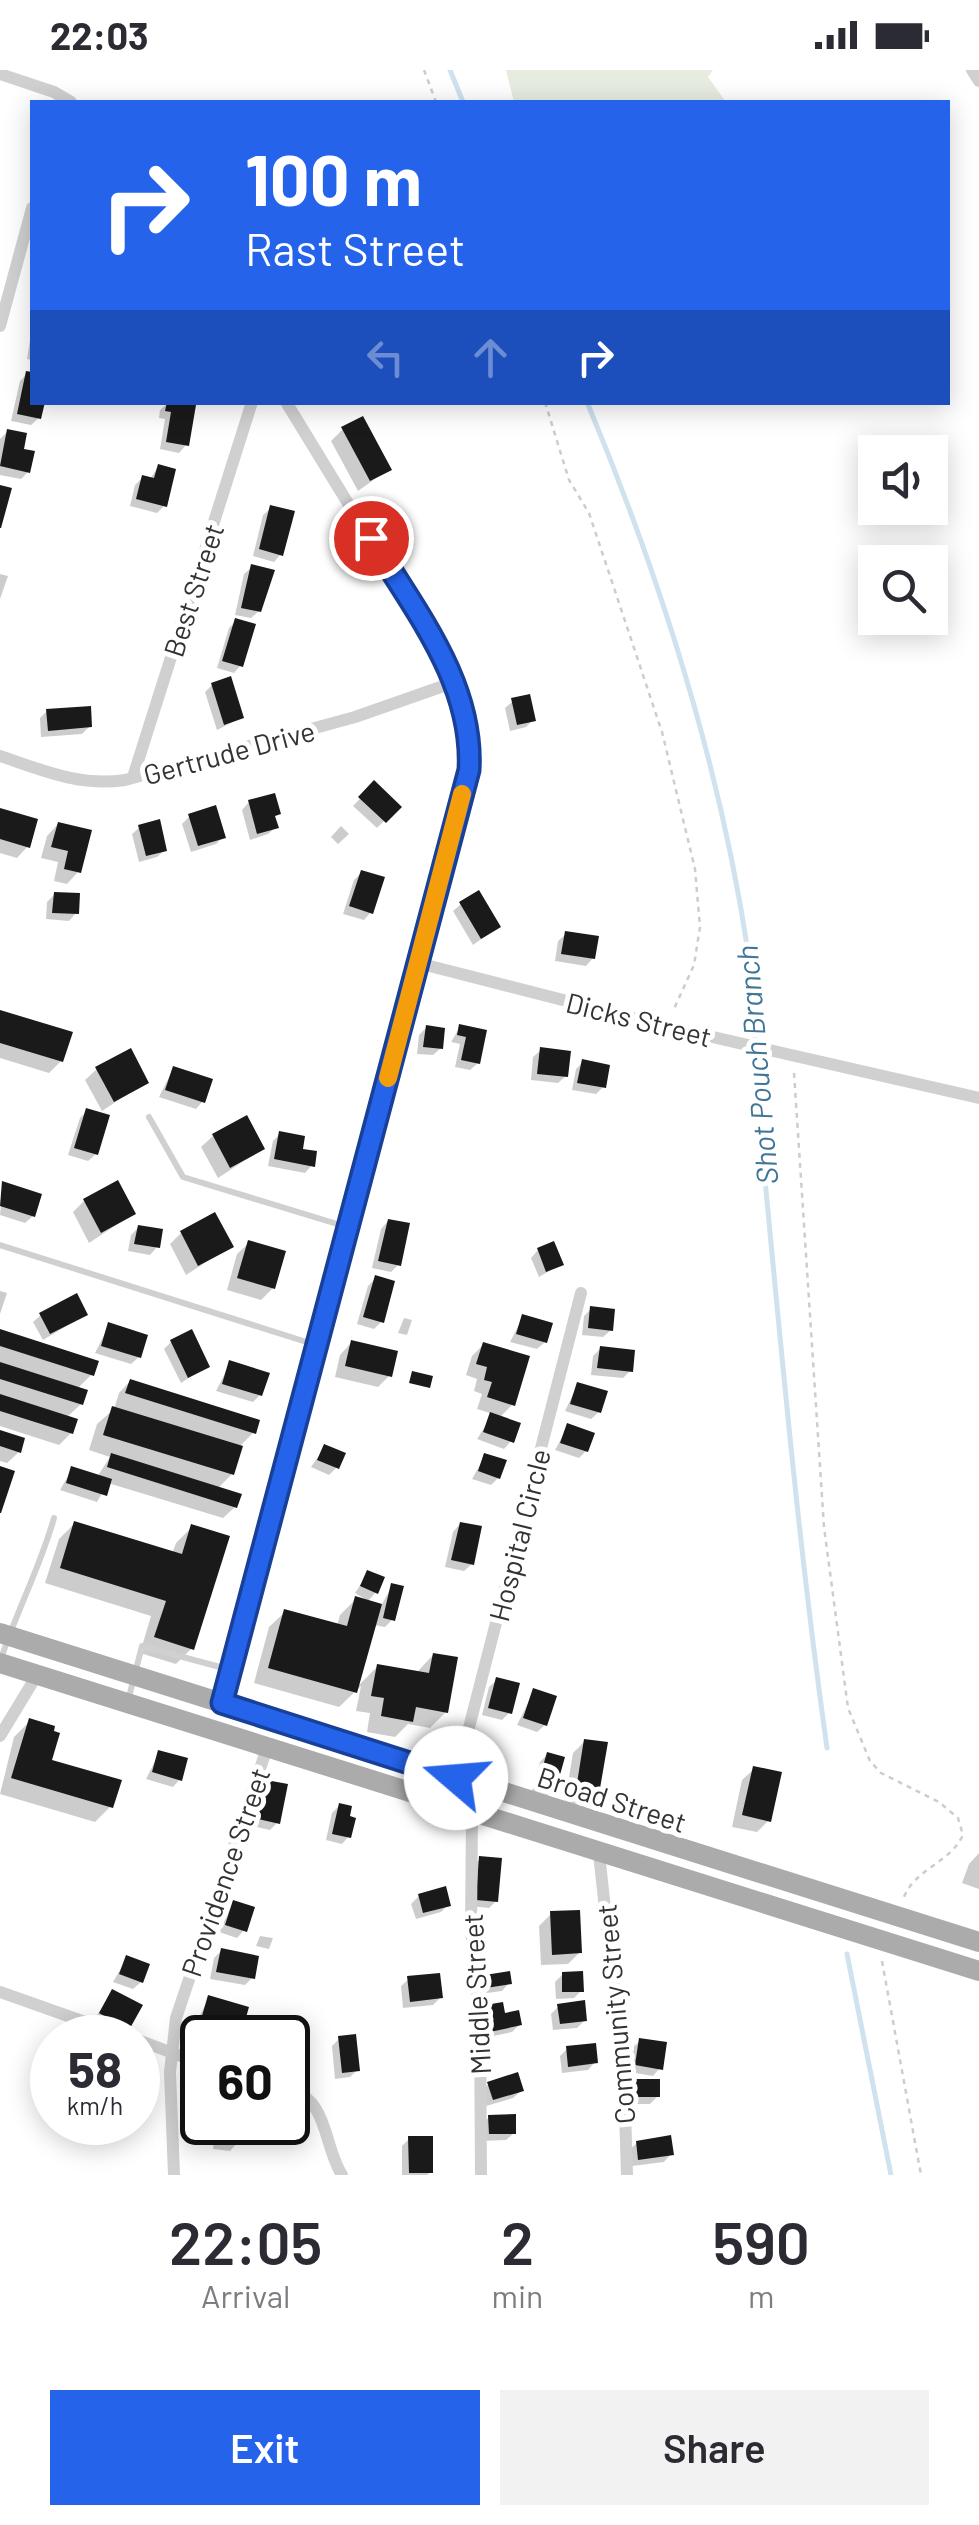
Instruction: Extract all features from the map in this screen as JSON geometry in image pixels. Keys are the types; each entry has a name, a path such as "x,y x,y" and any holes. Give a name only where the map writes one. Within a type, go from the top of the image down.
{"main road":[{"name":"Broad Street","path":"4,1635 979,1942"},
{"name":"Broad Street","path":"0,1663 979,1971"}],"street":[{"path":"972,70 979,81"},
{"path":"0,74 63,100"},
{"path":"0,326 30,215"},
{"name":"Best Street","path":"134,778 251,405"},
{"path":"222,1703 469,770 468,719 455,682 288,405"},
{"name":"Gertrude Drive","path":"0,756 70,779 99,784 355,718 455,682"},
{"name":"Dicks Street","path":"418,963 979,1098"},
{"name":"Hospital Circle","path":"456,1778 581,1293"},
{"path":"0,1736 37,1675"},
{"name":"Providence Street","path":"174,2175 171,2052 176,2018 267,1748"},
{"name":"Middle Street","path":"472,1813 471,1929 480,2021 482,2175"},
{"name":"Community Street","path":"599,1854 624,2080 627,2175"},
{"path":"0,1992 65,2015"},
{"path":"160,2048 180,2055"},
{"path":"310,2102 342,2175"}],"lane":[{"path":"149,1117 183,1177 348,1228"},
{"path":"0,1245 317,1345"},
{"path":"0,1663 4,1635 39,1570 54,1518"},
{"path":"127,1704 142,1646 231,1670"}],"path":[{"path":"424,70 435,100"},
{"path":"546,405 569,480 589,513 662,732 695,869 700,927 694,964 672,1013"},
{"path":"793,1056 824,1526 848,1708 870,1761 881,1773 939,1802 958,1818 964,1836 955,1852 909,1884 900,1907"},
{"path":"882,1957 880,1967 922,2175"}],"shaded area":[{"path":"506,70 713,70 708,77 725,100 514,100"}],"building":[{"path":"26,371 30,372 30,405 44,405 41,419 17,414"},
{"path":"166,405 196,405 189,446 166,442 171,412 165,411"},
{"path":"363,416 392,470 370,481 341,427"},
{"path":"7,429 27,433 24,449 35,451 30,473 0,466"},
{"path":"158,464 176,469 167,507 136,499 142,475 154,478"},
{"path":"0,485 12,488 1,528 0,528"},
{"path":"270,505 295,511 283,556 259,549"},
{"path":"251,564 275,570 261,612 241,608"},
{"path":"235,618 256,624 243,667 222,661"},
{"path":"231,676 244,718 224,725 211,683"},
{"path":"530,694 536,721 517,725 511,698"},
{"path":"91,706 92,727 48,731 46,709"},
{"path":"374,780 402,807 386,823 358,797"},
{"path":"275,793 281,814 275,816 279,828 257,834 248,800"},
{"path":"216,805 226,838 198,846 188,814"},
{"path":"0,808 38,819 30,848 0,839"},
{"path":"160,819 167,851 146,856 138,825"},
{"path":"58,822 92,830 81,873 64,869 68,851 51,847"},
{"path":"361,870 385,877 373,914 349,906"},
{"path":"479,890 501,927 481,939 459,902"},
{"path":"54,892 80,893 79,914 52,913"},
{"path":"565,931 599,936 595,959 561,954"},
{"path":"0,1010 73,1032 63,1062 0,1043"},
{"path":"459,1024 487,1030 480,1064 461,1060 466,1037 457,1035"},
{"path":"426,1025 445,1028 443,1049 423,1047"},
{"path":"540,1047 571,1051 568,1077 537,1074"},
{"path":"131,1048 149,1083 114,1102 95,1067"},
{"path":"582,1059 610,1065 606,1088 577,1083"},
{"path":"173,1066 213,1079 205,1103 165,1090"},
{"path":"86,1108 110,1115 98,1155 74,1148"},
{"path":"247,1115 265,1149 230,1168 212,1134"},
{"path":"279,1131 305,1136 303,1149 317,1151 315,1167 274,1159"},
{"path":"118,1180 136,1214 101,1233 83,1199"},
{"path":"2,1181 42,1194 35,1217 0,1206"},
{"path":"215,1212 234,1247 198,1266 180,1231"},
{"path":"388,1219 410,1223 401,1266 378,1261"},
{"path":"138,1225 163,1229 160,1248 134,1244"},
{"path":"248,1240 286,1251 275,1289 237,1278"},
{"path":"554,1241 564,1265 546,1272 537,1248"},
{"path":"375,1275 395,1281 384,1323 363,1317"},
{"path":"77,1293 88,1315 50,1334 39,1313"},
{"path":"590,1306 615,1309 613,1331 588,1328"},
{"path":"522,1314 553,1323 547,1343 516,1334"},
{"path":"108,1322 148,1335 141,1358 101,1346"},
{"path":"0,1329 99,1361 94,1376 0,1346"},
{"path":"192,1329 210,1367 188,1378 170,1340"},
{"path":"351,1340 398,1351 392,1377 345,1366"},
{"path":"483,1342 530,1356 515,1406 487,1397 492,1382 484,1380 487,1367 476,1364"},
{"path":"600,1346 635,1350 633,1372 597,1368"},
{"path":"229,1360 270,1373 262,1396 222,1384"},
{"path":"0,1362 88,1390 83,1405 0,1379"},
{"path":"412,1371 433,1376 430,1388 409,1383"},
{"path":"130,1379 260,1420 256,1434 125,1393"},
{"path":"577,1382 608,1391 601,1413 570,1404"},
{"path":"0,1394 78,1419 73,1434 0,1411"},
{"path":"112,1406 243,1446 234,1475 103,1435"},
{"path":"490,1412 521,1423 514,1443 483,1432"},
{"path":"567,1423 595,1433 588,1452 560,1443"},
{"path":"0,1430 25,1438 21,1453 0,1446"},
{"path":"324,1444 346,1453 339,1469 317,1460"},
{"path":"111,1453 242,1494 237,1508 107,1467"},
{"path":"484,1453 507,1460 500,1479 478,1471"},
{"path":"0,1466 15,1471 1,1513 0,1513"},
{"path":"71,1466 112,1479 107,1496 66,1483"},
{"path":"74,1521 182,1554 191,1524 230,1536 194,1650 154,1637 166,1601 60,1568"},
{"path":"460,1522 482,1526 474,1565 451,1560"},
{"path":"367,1570 385,1577 378,1594 360,1586"},
{"path":"391,1583 404,1586 395,1621 383,1618"},
{"path":"355,1596 382,1604 357,1693 268,1668 284,1609 347,1626"},
{"path":"433,1653 458,1657 448,1713 416,1707 413,1722 381,1716 384,1698 371,1696 377,1664 429,1673"},
{"path":"496,1677 520,1683 512,1714 488,1708"},
{"path":"533,1688 557,1696 547,1726 523,1718"},
{"path":"29,1718 55,1726 54,1731 60,1733 52,1760 122,1780 113,1808 11,1778"},
{"path":"584,1739 608,1742 598,1800 575,1796"},
{"path":"158,1750 188,1758 182,1781 152,1772"},
{"path":"547,1752 565,1757 556,1789 538,1784"},
{"path":"753,1766 782,1772 771,1822 742,1815"},
{"path":"266,1780 288,1784 280,1824 258,1819"},
{"path":"339,1803 352,1806 350,1816 356,1818 351,1838 332,1834"},
{"path":"479,1856 502,1858 498,1902 476,1900"},
{"path":"446,1886 451,1906 423,1913 418,1894"},
{"path":"233,1900 255,1907 247,1932 225,1925"},
{"path":"580,1910 582,1953 552,1955 550,1911"},
{"path":"221,1948 259,1956 255,1979 216,1972"},
{"path":"126,1955 150,1964 143,1983 119,1974"},
{"path":"510,1971 512,1984 486,1988 485,1975"},
{"path":"583,1971 584,1992 562,1992 562,1972"},
{"path":"440,1973 443,1998 410,2002 407,1976"},
{"path":"112,1989 143,2005 137,2015 99,2013"},
{"path":"208,1995 249,2007 247,2015 202,2015"},
{"path":"585,2000 587,2021 560,2024 557,2004"},
{"path":"503,2002 505,2013 519,2010 522,2025 490,2032 485,2005"},
{"path":"356,2034 360,2071 342,2073 338,2036"},
{"path":"639,2038 667,2042 663,2070 635,2065"},
{"path":"596,2043 598,2063 568,2067 566,2046"},
{"path":"518,2072 524,2091 493,2100 487,2082"},
{"path":"632,2079 660,2079 660,2097 632,2097"},
{"path":"516,2114 516,2134 489,2134 488,2115"},
{"path":"671,2135 674,2155 638,2160 636,2141"},
{"path":"408,2136 433,2136 433,2173 409,2173"}],"waterway":[{"name":"Shot Pouch Branch","path":"450,70 462,100"},
{"name":"Shot Pouch Branch","path":"588,405 663,604 704,742 736,882 751,976 760,1124 784,1373 827,1748"},
{"name":"Shot Pouch Branch","path":"847,1954 891,2175"}],"slow traffic":[{"path":"388,1078 462,794"}],"route":[{"path":"371,538 450,670 468,719 469,770 222,1703 456,1778"}]}
